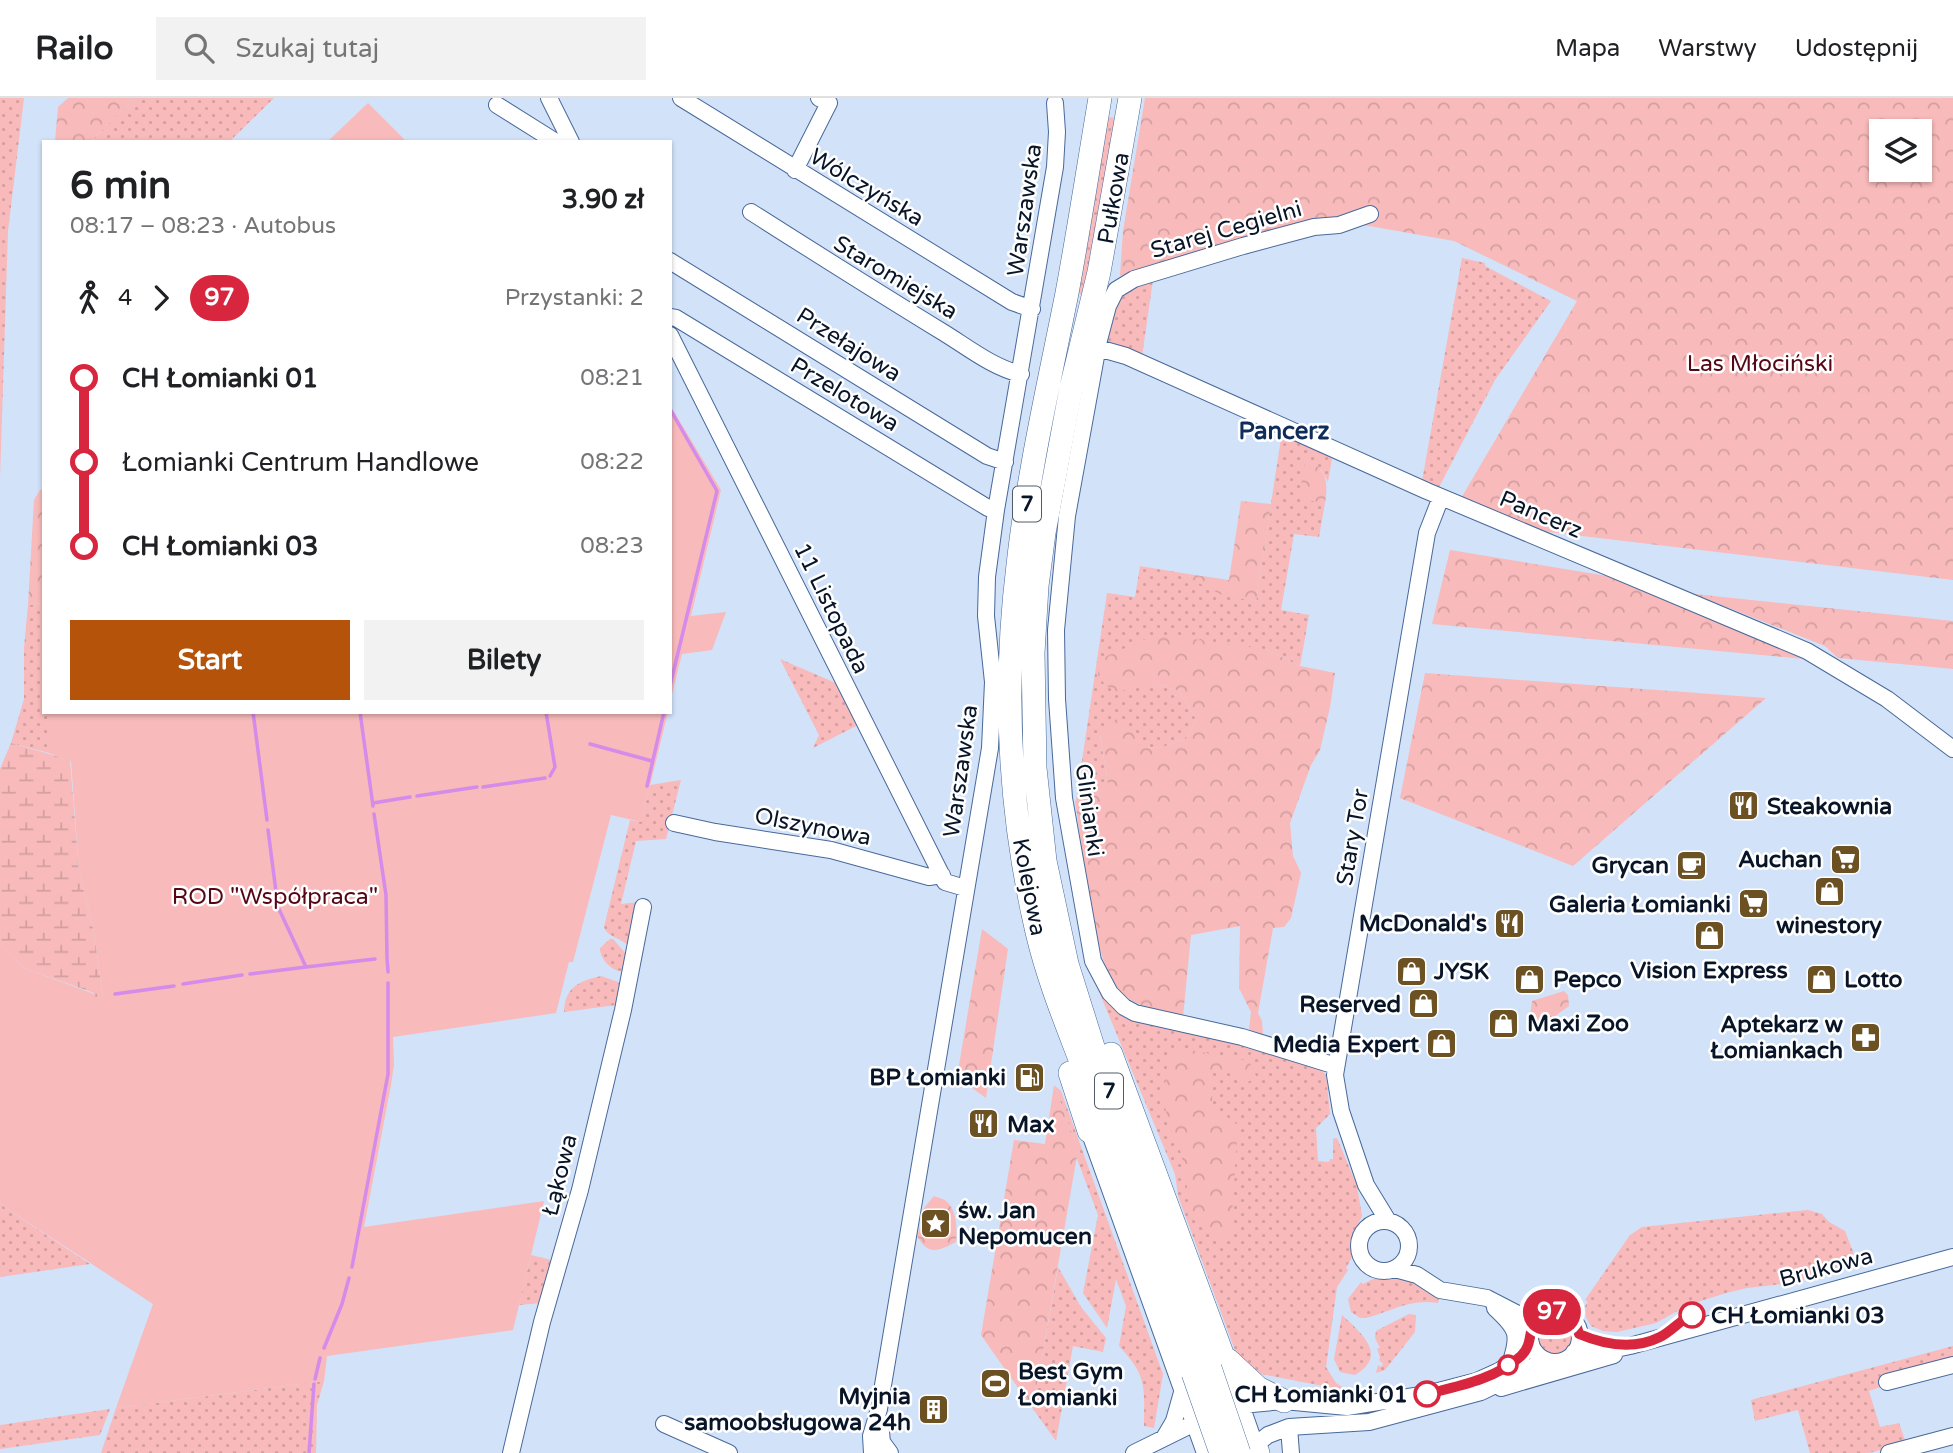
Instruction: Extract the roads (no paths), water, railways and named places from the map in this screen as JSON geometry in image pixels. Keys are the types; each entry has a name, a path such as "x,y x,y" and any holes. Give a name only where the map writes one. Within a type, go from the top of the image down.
{"highway":[{"name":"Pułkowa","path":"1066,295 1100,98"},
{"name":"Pułkowa","path":"1093,298 1129,98"},
{"name":"Kolejowa","path":"1066,295 1023,527 1014,602 1010,694 1012,757 1019,830 1032,907 1055,998 1202,1371 1249,1451"},
{"name":"Kolejowa","path":"1093,298 1056,460 1037,586 1032,701 1038,806 1055,909 1079,1002 1202,1371 1221,1453"},
{"path":"1055,998 1067,1062 1089,1131"},
{"path":"1202,1371 1258,1388 1284,1401"},
{"path":"1202,1371 1241,1405"}],"street":[{"path":"549,98 570,140"},
{"name":"Wólczyńska","path":"681,98 989,288 1032,309"},
{"path":"795,170 829,103 819,98"},
{"name":"Warszawska","path":"872,1453 871,1436 878,1409 992,734 993,682 986,600 996,510 1055,167 1057,132 1054,100"},
{"path":"497,105 553,140"},
{"name":"Staromiejska","path":"751,212 848,275 1006,369 1021,374"},
{"name":"Starej Cegielni","path":"1098,348 1110,302 1116,290 1129,281 1243,246 1314,227 1339,225 1370,214"},
{"name":"Przełajowa","path":"672,262 977,450 1005,463"},
{"name":"Przelotowa","path":"672,317 996,510"},
{"name":"11 Listopada","path":"672,339 942,876"},
{"name":"Pancerz","path":"1098,348 1133,359 1441,497 1807,651 1887,699 1953,749"},
{"name":"Glinianki","path":"1098,348 1067,521 1056,630 1060,757 1071,844 1093,961 1110,993 1135,1013 1242,1037 1336,1066"},
{"name":"Stary Tor","path":"1388,1221 1366,1185 1341,1111 1335,1084 1336,1066 1427,533 1441,497"},
{"name":"Olszynowa","path":"674,822 715,832 831,850 929,877 942,876"},
{"path":"942,876 945,882 965,888"},
{"name":"Łąkowa","path":"511,1453 542,1322 580,1189 623,1010 643,907"},
{"path":"1089,1131 1202,1371 1195,1423 1205,1453"},
{"name":"Stary Tor","path":"1366,1185 1368,1227"},
{"path":"1379,1221 1388,1221 1406,1232 1410,1250 1403,1264 1385,1272 1375,1270 1362,1259 1359,1250 1360,1240 1368,1227 1379,1221"},
{"path":"1410,1250 1428,1270 1466,1294"},
{"name":"Brukowa","path":"1574,1352 1630,1346 1953,1258"},
{"path":"1395,1269 1417,1275 1440,1290 1503,1298 1545,1314"},
{"path":"1134,1453 1213,1414 1241,1405 1284,1401 1347,1407 1413,1396 1477,1381 1520,1357 1531,1337 1535,1321 1545,1314 1566,1314 1576,1323 1578,1345 1574,1352 1559,1361 1538,1356 1531,1337 1516,1314 1483,1297"},
{"path":"1483,1297 1504,1317 1517,1335 1510,1364"},
{"name":"Brukowa","path":"1579,1334 1597,1341 1630,1346"},
{"path":"1249,1451 1268,1435 1289,1427 1369,1422 1596,1362 1630,1346"},
{"path":"1492,1389 1517,1373 1546,1360"},
{"path":"1887,1382 1953,1365"},
{"path":"1164,1438 1202,1371"},
{"path":"1241,1405 1249,1451"},
{"name":"Warszawska","path":"878,1409 882,1442 890,1453"},
{"path":"664,1424 729,1453"},
{"path":"1289,1427 1291,1453"},
{"path":"1889,1453 1953,1436"}],"waterway":[{"path":"672,412 717,491 672,678"},
{"path":"253,714 267,820"},
{"path":"360,714 373,806"},
{"path":"546,714 555,767 550,776"},
{"path":"647,786 664,714"},
{"path":"590,744 652,761"},
{"path":"483,787 545,778"},
{"path":"417,796 477,787"},
{"path":"373,803 410,797"},
{"path":"374,814 386,895 387,958"},
{"path":"268,830 278,907 306,967 375,959"},
{"path":"387,958 388,972"},
{"path":"250,974 306,967"},
{"path":"183,984 242,975"},
{"path":"352,1267 388,1074 388,983"},
{"path":"115,994 174,986"},
{"path":"324,1348 342,1304 349,1278"},
{"path":"315,1379 320,1358"},
{"path":"309,1453 314,1384"}],"place":[{"name":"Steakownia","path":"1744,806"},
{"name":"Auchan","path":"1845,859"},
{"name":"Grycan","path":"1692,865"},
{"name":"winestory","path":"1829,891"},
{"name":"Galeria Łomianki","path":"1754,904"},
{"name":"McDonald's","path":"1510,923"},
{"name":"Vision Express","path":"1709,936"},
{"name":"JYSK","path":"1411,971"},
{"name":"Pepco","path":"1530,979"},
{"name":"Lotto","path":"1821,979"},
{"name":"Reserved","path":"1424,1004"},
{"name":"Maxi Zoo","path":"1504,1023"},
{"name":"Aptekarz w Łomiankach","path":"1866,1037"},
{"name":"Media Expert","path":"1442,1044"},
{"name":"BP Łomianki","path":"1029,1077"},
{"name":"Max","path":"984,1124"},
{"name":"św. Jan Nepomucen","path":"935,1223"},
{"name":"CH Łomianki 03","path":"1692,1315"},
{"name":"Best Gym Łomianki","path":"995,1384"},
{"name":"CH Łomianki 01","path":"1427,1394"},
{"name":"Myjnia samoobsługowa 24h","path":"934,1409"}],"district":[{"name":"Pancerz","path":"1284,431"}],"park label":[{"name":"Las Młociński","path":"1760,363"},
{"name":"ROD \"Współpraca\"","path":"275,896"}]}
